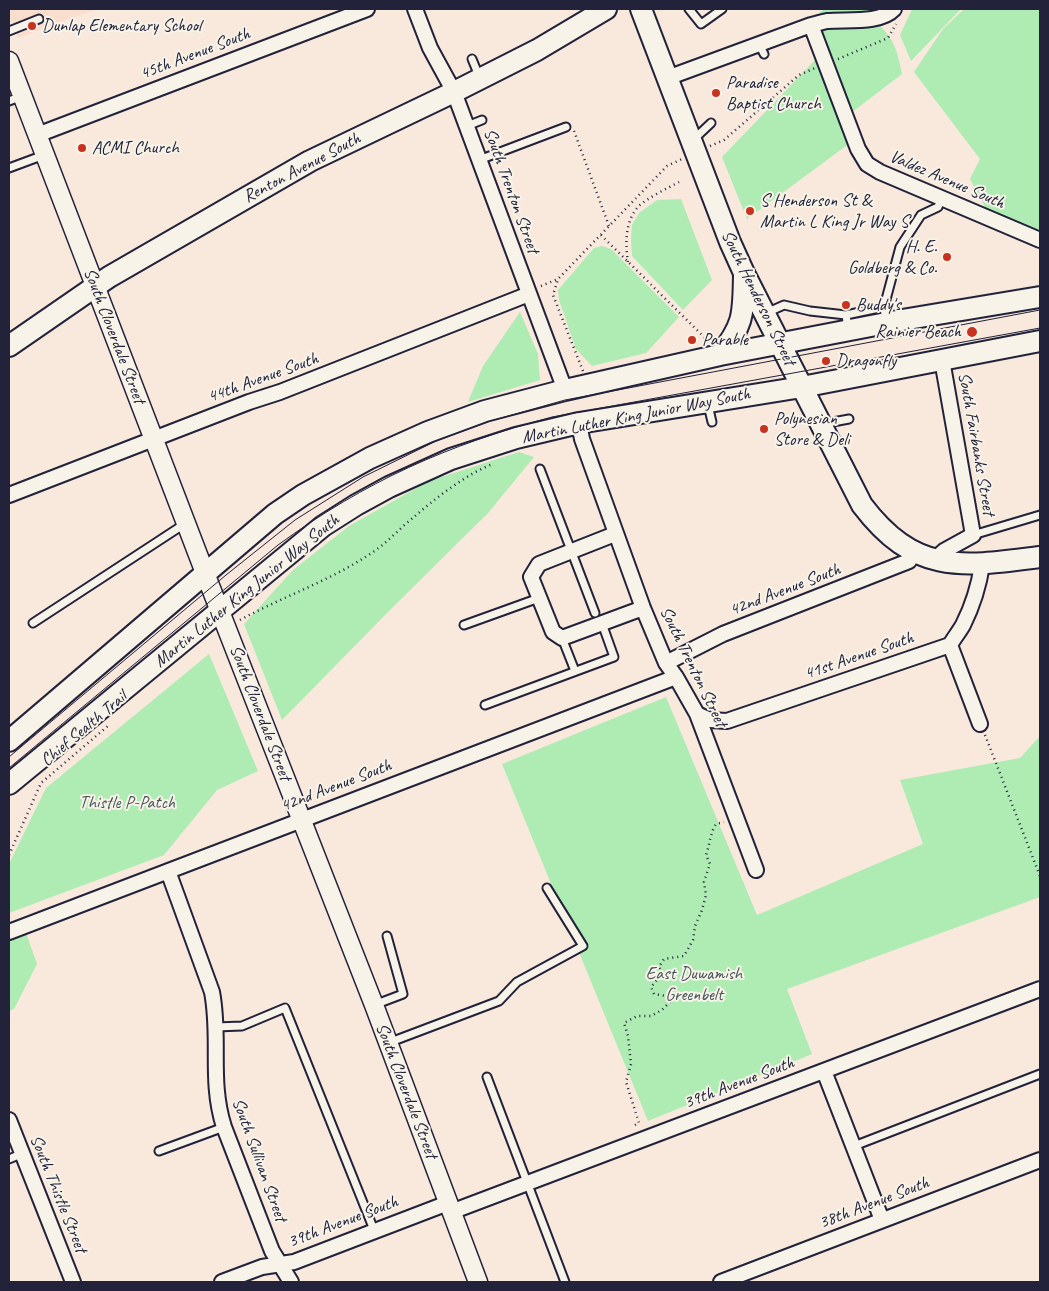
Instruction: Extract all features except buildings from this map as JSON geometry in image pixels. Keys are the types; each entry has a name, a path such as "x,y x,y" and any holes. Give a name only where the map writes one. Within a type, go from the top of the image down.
{"main road":[{"name":"Renton Avenue South","path":"9,346 95,286 310,160 480,79 606,9"},
{"name":"South Henderson Street","path":"641,9 730,242 862,505 881,528 924,555"},
{"path":"714,348 731,341 742,320 744,273"},
{"name":"Martin Luther King Junior Way South","path":"9,741 282,509 303,495 370,458 428,432 485,411 714,348 780,342 847,322 885,315 998,299 1040,297"},
{"name":"Martin Luther King Junior Way South","path":"9,784 323,526 389,487 451,458 516,438 579,424 802,386 1040,341"},
{"path":"924,555 953,564 982,565 1040,558"}],"street":[{"name":"45th Avenue South","path":"37,135 368,9"},
{"name":"South Trenton Street","path":"415,9 430,48 454,92 565,390"},
{"path":"667,78 762,49 811,25 873,18 895,13"},
{"name":"Valdez Avenue South","path":"811,25 858,149 867,164 880,172 1040,240"},
{"name":"South Cloverdale Street","path":"9,61 15,98 37,135 220,612 374,1005 478,1282"},
{"name":"44th Avenue South","path":"9,495 249,402 280,392 529,294"},
{"name":"South Fairbanks Street","path":"942,360 973,535"},
{"name":"South Trenton Street","path":"579,424 582,439 615,534 643,608 666,663 698,714 756,870"},
{"path":"615,534 539,564 532,577 539,598 553,632 562,638 643,608"},
{"name":"42nd Avenue South","path":"666,663 723,634 924,555 944,551 973,535"},
{"path":"980,724 950,645 970,609 980,580 982,565"},
{"name":"41st Avenue South","path":"698,714 710,720 727,721 950,645"},
{"name":"42nd Avenue South","path":"9,932 676,677"},
{"name":"South Sullivan Street","path":"168,871 208,978 216,1011 216,1091 218,1109 272,1251 291,1282"},
{"name":"39th Avenue South","path":"222,1282 262,1267 294,1262 374,1230 526,1183 1040,989"},
{"path":"824,1071 882,1220"},
{"name":"South Thistle Street","path":"9,1120 15,1156 73,1282"},
{"name":"38th Avenue South","path":"721,1282 1040,1160"}],"lane":[{"path":"689,9 701,24 722,9"},
{"path":"9,31 40,19"},
{"path":"472,59 480,79"},
{"path":"467,126 482,120"},
{"path":"691,142 711,123"},
{"path":"479,160 566,127"},
{"path":"9,168 44,155"},
{"path":"885,315 900,247 921,216 938,207 942,198"},
{"path":"766,314 784,306 847,322"},
{"path":"708,402 712,422"},
{"path":"821,424 849,420"},
{"path":"540,469 595,613"},
{"name":"42nd Avenue South","path":"973,535 1040,515"},
{"path":"33,623 186,523"},
{"path":"464,625 539,598"},
{"path":"486,705 614,657 604,629"},
{"path":"562,638 575,671"},
{"path":"388,1043 499,1001 517,982 583,946 547,888"},
{"path":"374,1005 402,994 387,936"},
{"path":"216,1027 242,1026 286,1008 374,1230"},
{"path":"854,1146 1040,1074"},
{"path":"487,1077 565,1282"},
{"path":"159,1151 224,1127"}],"path":[{"path":"713,145 724,140 799,75 888,38 895,13"},
{"path":"566,127 572,125 609,226"},
{"path":"628,263 625,247 629,224 638,206 679,182"},
{"path":"600,235 714,348"},
{"path":"544,285 558,279"},
{"name":"Chief Sealth Trail","path":"9,855 41,783 114,721"},
{"path":"980,724 1040,876"},
{"path":"635,1125 639,1124 626,1082 631,1064 628,1036 624,1023 637,1016 651,1016 662,1010 670,1002 666,996 654,994 652,987 662,974 659,967 664,959 684,956 693,940 695,926 706,895 704,882 710,864 706,855 710,843 711,830 716,824 738,821"}],"shaded area":[{"name":"Dunlap Elementary School","path":"9,9 97,9 18,38"}],"green space":[{"path":"824,9 875,9 862,13 819,13"},
{"path":"912,9 961,9 911,61 900,35"},
{"path":"964,9 1040,9 1040,230 986,209 970,179 980,159 914,72 943,29"},
{"path":"877,23 892,40 899,58 902,74 851,113 820,31 829,26"},
{"path":"818,57 850,143 747,219 722,157"},
{"path":"681,199 712,280 683,310 632,256 631,239 632,225 639,213 657,200"},
{"path":"602,246 611,249 679,317 646,353 592,366 576,349 559,300 558,290 594,248"},
{"path":"520,312 538,354 540,380 468,402 483,366"},
{"path":"519,452 534,457 488,513 282,720 244,624 293,570 349,526 429,481"},
{"name":"Thistle P-Patch","path":"209,654 258,771 217,790 164,855 9,913 9,864 46,788"},
{"name":"East Duwamish Greenbelt","path":"666,697 757,915 923,844 900,780 1020,758 1040,736 1040,897 787,989 812,1054 648,1121 502,764"},
{"path":"26,933 37,964 14,1009 9,1011 9,940"}],"tram line":[{"path":"9,757 226,575 295,520 363,477 436,441 487,422 565,400 1040,310"},
{"path":"9,768 278,545 343,502 442,453 552,417 1040,328"}],"place":[{"name":"Dunlap Elementary School","path":"32,26"},
{"name":"Paradise Baptist Church","path":"716,93"},
{"name":"ACMI Church","path":"82,148"},
{"name":"S Henderson St & Martin L King Jr Way S","path":"750,211"},
{"name":"H. E. Goldberg & Co.","path":"947,257"},
{"name":"Buddy's","path":"846,305"},
{"name":"Rainier Beach","path":"972,332"},
{"name":"Parable","path":"692,340"},
{"name":"Dragonfly","path":"826,361"},
{"name":"Polynesian Store & Deli","path":"764,429"}]}
